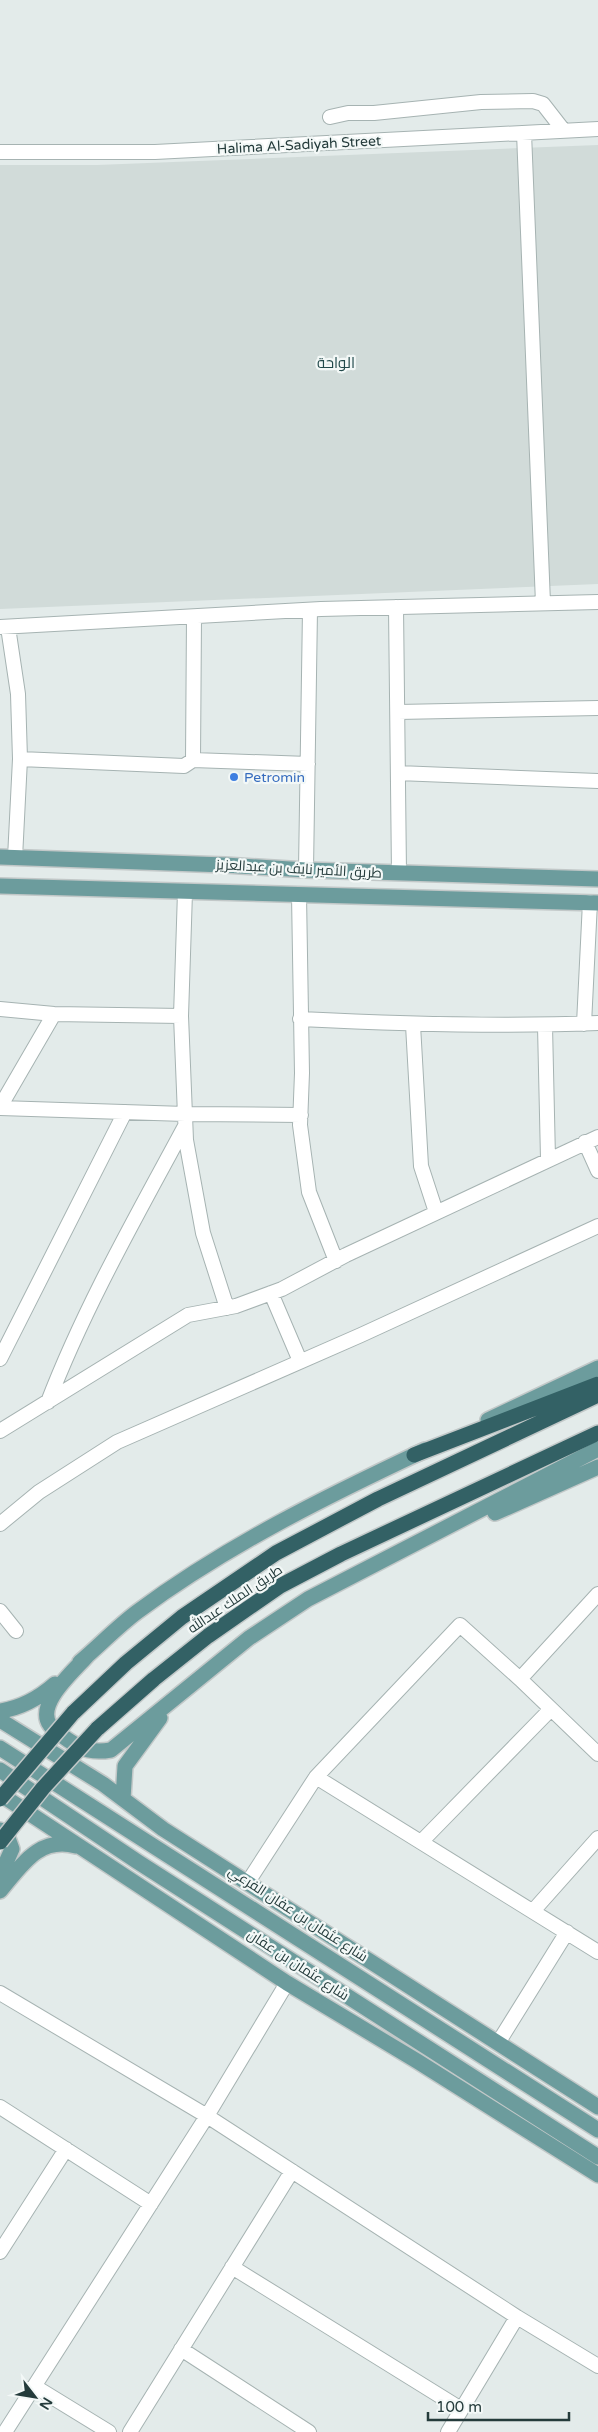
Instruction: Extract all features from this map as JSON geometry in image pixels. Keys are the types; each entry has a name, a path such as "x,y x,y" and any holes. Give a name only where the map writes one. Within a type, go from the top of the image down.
{"highway":[{"path":"414,1455 598,1384"},
{"name":"طريق الملك عبدالله","path":"0,1799 72,1713 126,1663 182,1617 276,1553 378,1499 598,1395"},
{"name":"طريق الملك عبدالله","path":"0,1842 43,1788 97,1729 154,1679 208,1636 280,1586 341,1554 598,1433"}],"main road":[{"name":"طريق الأمير نايف بن عبدالعزيز","path":"8,858 598,879"},
{"name":"طريق الأمير نايف بن عبدالعزيز","path":"0,886 594,903"},
{"path":"0,1710 20,1706 44,1694 136,1613 213,1561 271,1526 346,1486 598,1368"},
{"path":"339,1584 598,1449"},
{"path":"87,1656 51,1698 46,1713 50,1726 70,1741 94,1753 111,1750 249,1638 308,1599 598,1467"},
{"path":"123,1799 125,1766 176,1698"},
{"name":"شارع عثمان بن عفان الفرعي","path":"0,1720 104,1784 163,1829 598,2108"},
{"name":"شارع عثمان بن عفان","path":"0,1748 598,2130"},
{"name":"شارع عثمان بن عفان","path":"0,1770 138,1862 598,2158"},
{"path":"0,1794 287,1984 431,2070 598,2175"},
{"path":"0,1830 8,1838 12,1849 0,1876"},
{"path":"0,1891 26,1860 45,1845 62,1842 82,1848"},
{"path":"447,2035 481,2047 598,2108"},
{"path":"431,2070 487,2099 570,2148 598,2158"}],"street":[{"path":"330,117 348,113 374,113 481,102 533,101 544,104 564,131"},
{"name":"Halima Al-Sadiyah Street","path":"0,152 155,152 598,129"},
{"path":"524,133 543,603"},
{"path":"8,858 20,759 18,694 4,627 310,610 598,602"},
{"path":"396,607 399,873"},
{"path":"306,870 310,610"},
{"path":"193,760 194,617"},
{"path":"398,712 598,708"},
{"path":"20,759 184,766 193,760 308,764"},
{"path":"398,773 598,781"},
{"path":"185,892 181,1016 186,1140 203,1233 227,1308"},
{"path":"299,895 301,1115 309,1192 336,1261"},
{"path":"300,1018 413,1025 545,1026 591,1024 594,903"},
{"path":"0,1009 54,1014 181,1016"},
{"path":"54,1014 0,1107 125,1112 185,1120 301,1115"},
{"path":"413,1025 421,1166 436,1212"},
{"path":"545,1026 548,1159"},
{"path":"0,1359 125,1112"},
{"path":"48,1402 69,1348 95,1292 185,1120"},
{"path":"0,1431 188,1315 227,1308 272,1293 436,1212 592,1140 598,1171"},
{"path":"0,1524 39,1492 117,1442 598,1226"},
{"path":"272,1293 300,1361"},
{"path":"520,1678 596,1600"},
{"path":"0,1611 16,1631"},
{"path":"248,1882 316,1777 460,1625 520,1678 598,1754"},
{"path":"421,1842 551,1709"},
{"path":"316,1777 598,1952"},
{"path":"533,1911 598,1838"},
{"path":"498,2043 567,1932"},
{"path":"5,2432 207,2116 287,1984"},
{"path":"0,1993 207,2116 518,2317 598,2366"},
{"path":"0,2107 151,2204"},
{"path":"0,2252 66,2149"},
{"path":"130,2432 292,2171"},
{"path":"232,2267 462,2409"},
{"path":"448,2432 518,2317"},
{"path":"182,2349 309,2432"},
{"path":"34,2386 109,2432"}],"shaded area":[{"path":"598,145 598,584 0,609 0,165 97,165"}],"place":[{"name":"Petromin","path":"234,777"}],"district":[{"name":"الواحة","path":"336,363"}]}
